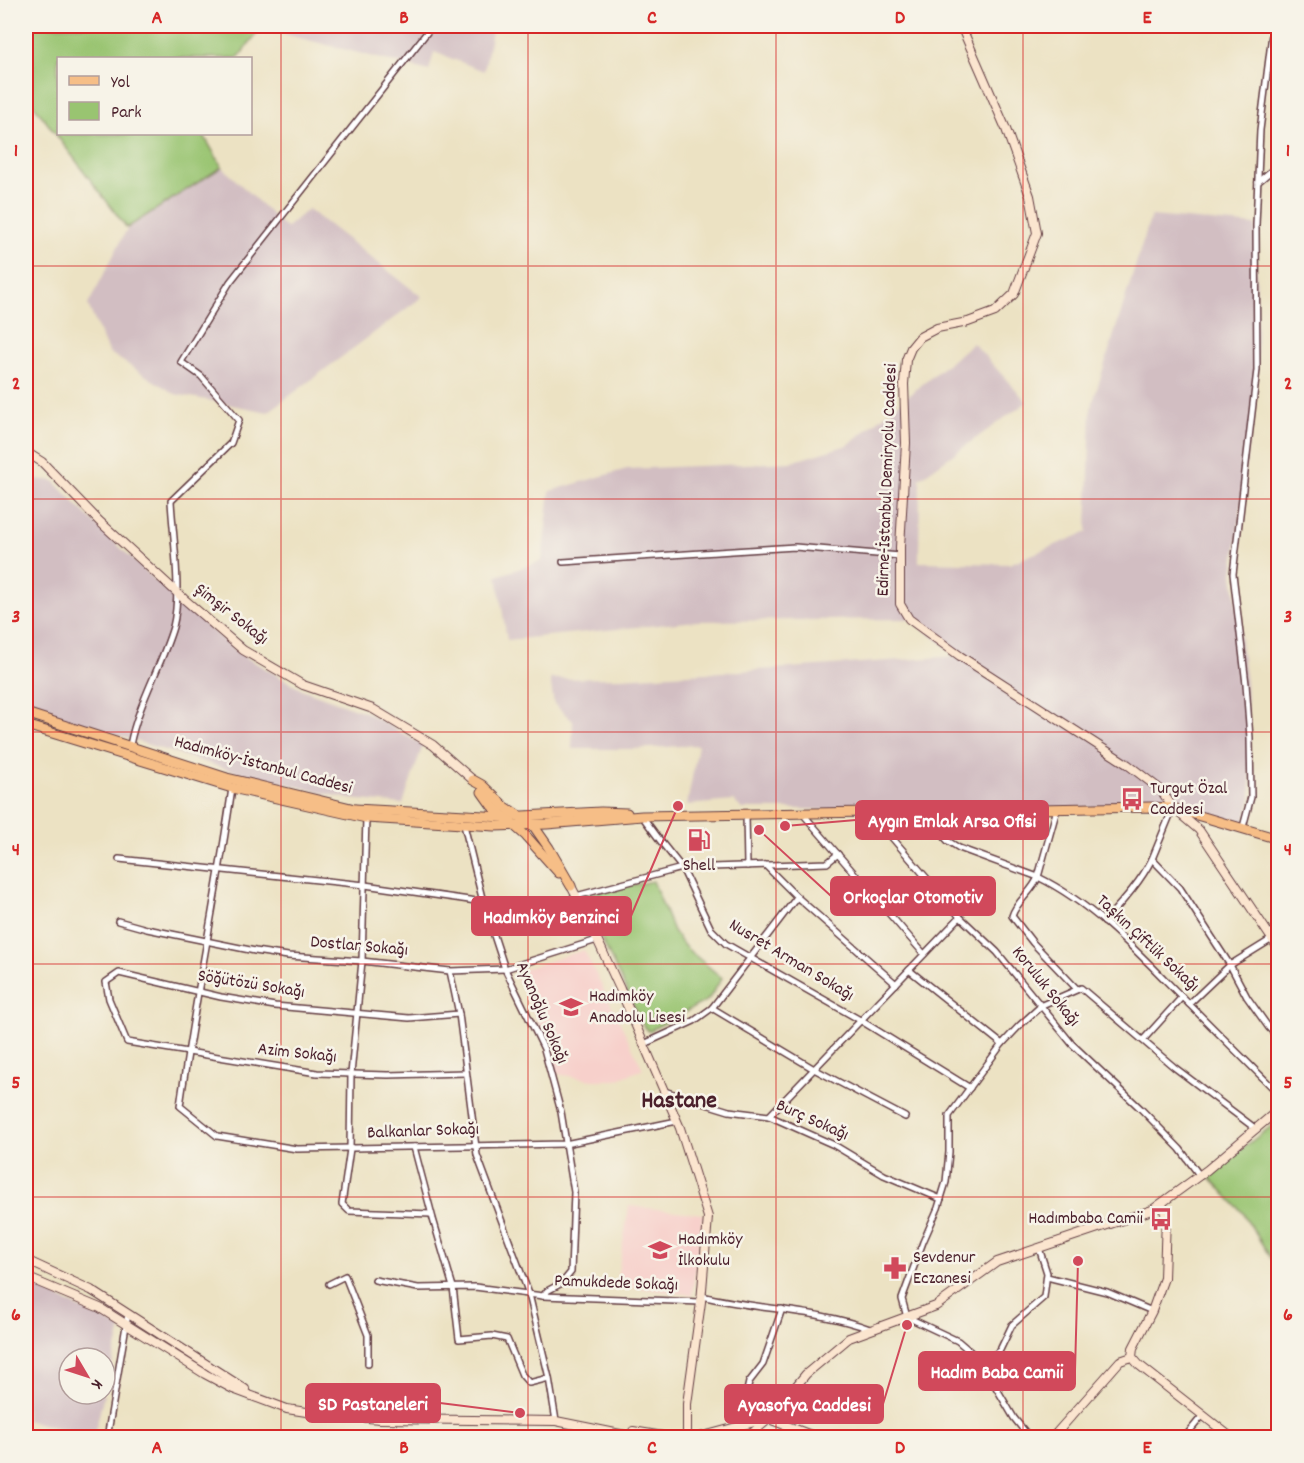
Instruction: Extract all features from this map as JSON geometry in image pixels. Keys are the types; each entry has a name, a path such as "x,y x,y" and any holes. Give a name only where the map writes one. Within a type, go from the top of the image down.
{"main road":[{"name":"Hadımköy-İstanbul Caddesi","path":"26,713 227,778 355,809 503,817 601,812 642,816"},
{"name":"Hadımköy-İstanbul Caddesi","path":"26,725 231,788 366,818 464,825 533,825 642,816 1173,808 1278,839"},
{"path":"473,780 482,785 504,807 533,825 571,886"},
{"path":"473,780 503,817 541,851 571,886"}],"street":[{"path":"130,745 142,706 173,626 177,593 171,501 231,443 238,420 201,376 181,362 230,282 432,26"},
{"name":"Edirne-İstanbul Demiryolu Caddesi","path":"961,26 1006,129 1030,196 1037,232 1014,294 994,312 968,322 937,328 920,337 906,360 904,384 906,443 900,604 909,619 1045,712 1127,764 1161,790 1173,808 1199,830 1278,948"},
{"path":"1243,827 1251,797 1250,738 1233,574 1257,370 1256,225 1260,130 1273,26"},
{"path":"1258,182 1278,165"},
{"name":"Şimşir Sokağı","path":"26,452 42,462 99,521 243,650 303,685 373,709 433,744 473,780"},
{"path":"563,562 795,547 900,556"},
{"path":"188,1053 220,870 231,788"},
{"path":"1057,808 1035,887 1019,902 1012,916 1033,943 1077,989"},
{"path":"1104,922 1145,872 1173,808"},
{"name":"Koruluk Sokağı","path":"870,812 960,916 997,952 1072,1044 1149,1117 1180,1149 1200,1176"},
{"name":"Taşkın Çiftlik Sokağı","path":"922,812 948,841 1058,886 1104,922 1134,948 1278,1093"},
{"path":"803,814 924,954"},
{"path":"746,815 747,866"},
{"name":"Nusret Arman Sokağı","path":"642,816 682,868 711,929 726,944 861,1020 970,1088"},
{"path":"366,818 362,960 351,1074 350,1149 342,1204 349,1211 431,1214"},
{"name":"Ayanoğlu Sokağı","path":"464,825 483,902 505,969 544,1049 561,1112 574,1192 571,1272 562,1283 547,1291 543,1296"},
{"path":"576,896 682,868 827,863 838,854"},
{"path":"119,859 364,885 483,902"},
{"path":"1152,859 1180,888 1230,965 1247,997 1278,1037"},
{"path":"765,865 797,897 896,984"},
{"path":"571,886 677,1121 708,1217 701,1299 687,1404 687,1437"},
{"path":"644,1044 694,1021 712,1008 797,897"},
{"path":"769,1116 960,916"},
{"name":"Dostlar Sokağı","path":"118,921 147,929 288,956 362,960 450,971 505,969 597,940"},
{"path":"1189,1004 1230,965 1270,936 1278,927"},
{"path":"909,970 1002,1044"},
{"path":"450,971 459,1014 477,1155 529,1294 549,1378 556,1421"},
{"name":"Söğütözü Sokağı","path":"127,1042 108,999 106,982 119,973 198,992 274,1006 409,1018 459,1014"},
{"path":"1030,1437 1014,1418 980,1360 958,1341 907,1317 902,1299 946,1182 949,1116 1002,1044 1042,1005 1081,988 1174,1067 1257,1129"},
{"path":"1143,1040 1182,997"},
{"path":"712,1008 814,1069 905,1117"},
{"name":"Azim Sokağı","path":"127,1042 290,1070 388,1075 466,1073"},
{"name":"Balkanlar Sokağı","path":"188,1053 180,1106 217,1136 297,1149 565,1144 677,1121"},
{"name":"Burç Sokağı","path":"664,1091 729,1111 769,1116 834,1145 884,1175 941,1199"},
{"path":"746,1437 770,1419 806,1374 849,1338 936,1306 997,1262 1131,1219 1162,1204 1200,1176 1278,1110"},
{"path":"1257,1129 1278,1116"},
{"path":"414,1147 453,1287 459,1339 492,1336 507,1339 522,1376 529,1383 549,1378"},
{"path":"1132,1357 1164,1278 1166,1217 1162,1204"},
{"path":"983,1364 1000,1350 1012,1325 1044,1297 1047,1277 1039,1248"},
{"path":"26,1260 91,1290 127,1318 266,1402 299,1412 380,1419 556,1421 640,1437"},
{"path":"329,1284 345,1276 368,1335 368,1364"},
{"path":"26,1277 127,1318"},
{"path":"1047,1277 1107,1292 1152,1311"},
{"name":"Pamukdede Sokağı","path":"375,1280 418,1288 475,1287 543,1296 701,1299 782,1309 850,1322 872,1330"},
{"path":"739,1426 749,1382 763,1364 782,1309"},
{"path":"107,1437 127,1318"},
{"path":"1132,1357 1139,1365 1232,1437"},
{"path":"1052,1437 1120,1360 1132,1357"},
{"path":"582,1426 593,1424 677,1437 687,1404"},
{"path":"1184,1437 1203,1415"},
{"path":"696,1437 770,1419 819,1437"}],"shaded area":[{"path":"253,26 493,26 484,71 434,52 429,71"},
{"path":"222,167 286,228 308,209 422,297 268,412 175,394 108,352 88,305 127,229"},
{"path":"1151,216 1256,225 1257,370 1233,574 1246,684 1251,797 1243,827 1171,803 1057,809 870,812 742,809 734,801 687,805 698,745 635,749 572,749 573,721 554,704 550,679 620,678 959,656 909,619 697,621 507,640 497,576 542,561 550,491 627,469 791,462 848,445 973,343 1027,402 920,478 919,562 1009,564 1087,532 1091,408"},
{"path":"26,478 54,481 95,524 180,603 240,654 301,689 367,713 423,745 403,804 349,799 233,771 26,707"},
{"name":"Hadımköy Anadolu Lisesi","path":"584,950 643,1069 616,1080 593,1080 557,1074 547,1041 514,972"},
{"name":"Hadımköy İlkokulu","path":"629,1206 703,1214 692,1295 616,1285"},
{"path":"26,1282 121,1328 116,1346 57,1346 57,1406 101,1406 94,1437 26,1420"}],"green space":[{"path":"26,26 253,26 261,28 239,57 57,57 57,135 204,135 222,167 127,228 26,95"},
{"path":"653,881 673,931 685,947 722,978 708,1000 649,1031 644,1027 590,915 587,894"},
{"path":"1278,1121 1278,1270 1243,1213 1208,1175"}],"place":[{"name":"Turgut Özal Caddesi","path":"1132,799"},
{"name":"Hadımköy Benzinci","path":"678,806"},
{"name":"Aygın Emlak Arsa Ofisi","path":"785,826"},
{"name":"Orkoçlar Otomotiv","path":"759,830"},
{"name":"Shell","path":"699,840"},
{"name":"Hadımköy Anadolu Lisesi","path":"571,1007"},
{"name":"Hadımbaba Camii","path":"1161,1219"},
{"name":"Hadımköy İlkokulu","path":"660,1250"},
{"name":"Hadım Baba Camii","path":"1078,1261"},
{"name":"Sevdenur Eczanesi","path":"895,1268"},
{"name":"Ayasofya Caddesi","path":"907,1325"},
{"name":"SD Pastaneleri","path":"520,1413"}],"district":[{"name":"Hastane","path":"679,1102"}]}
